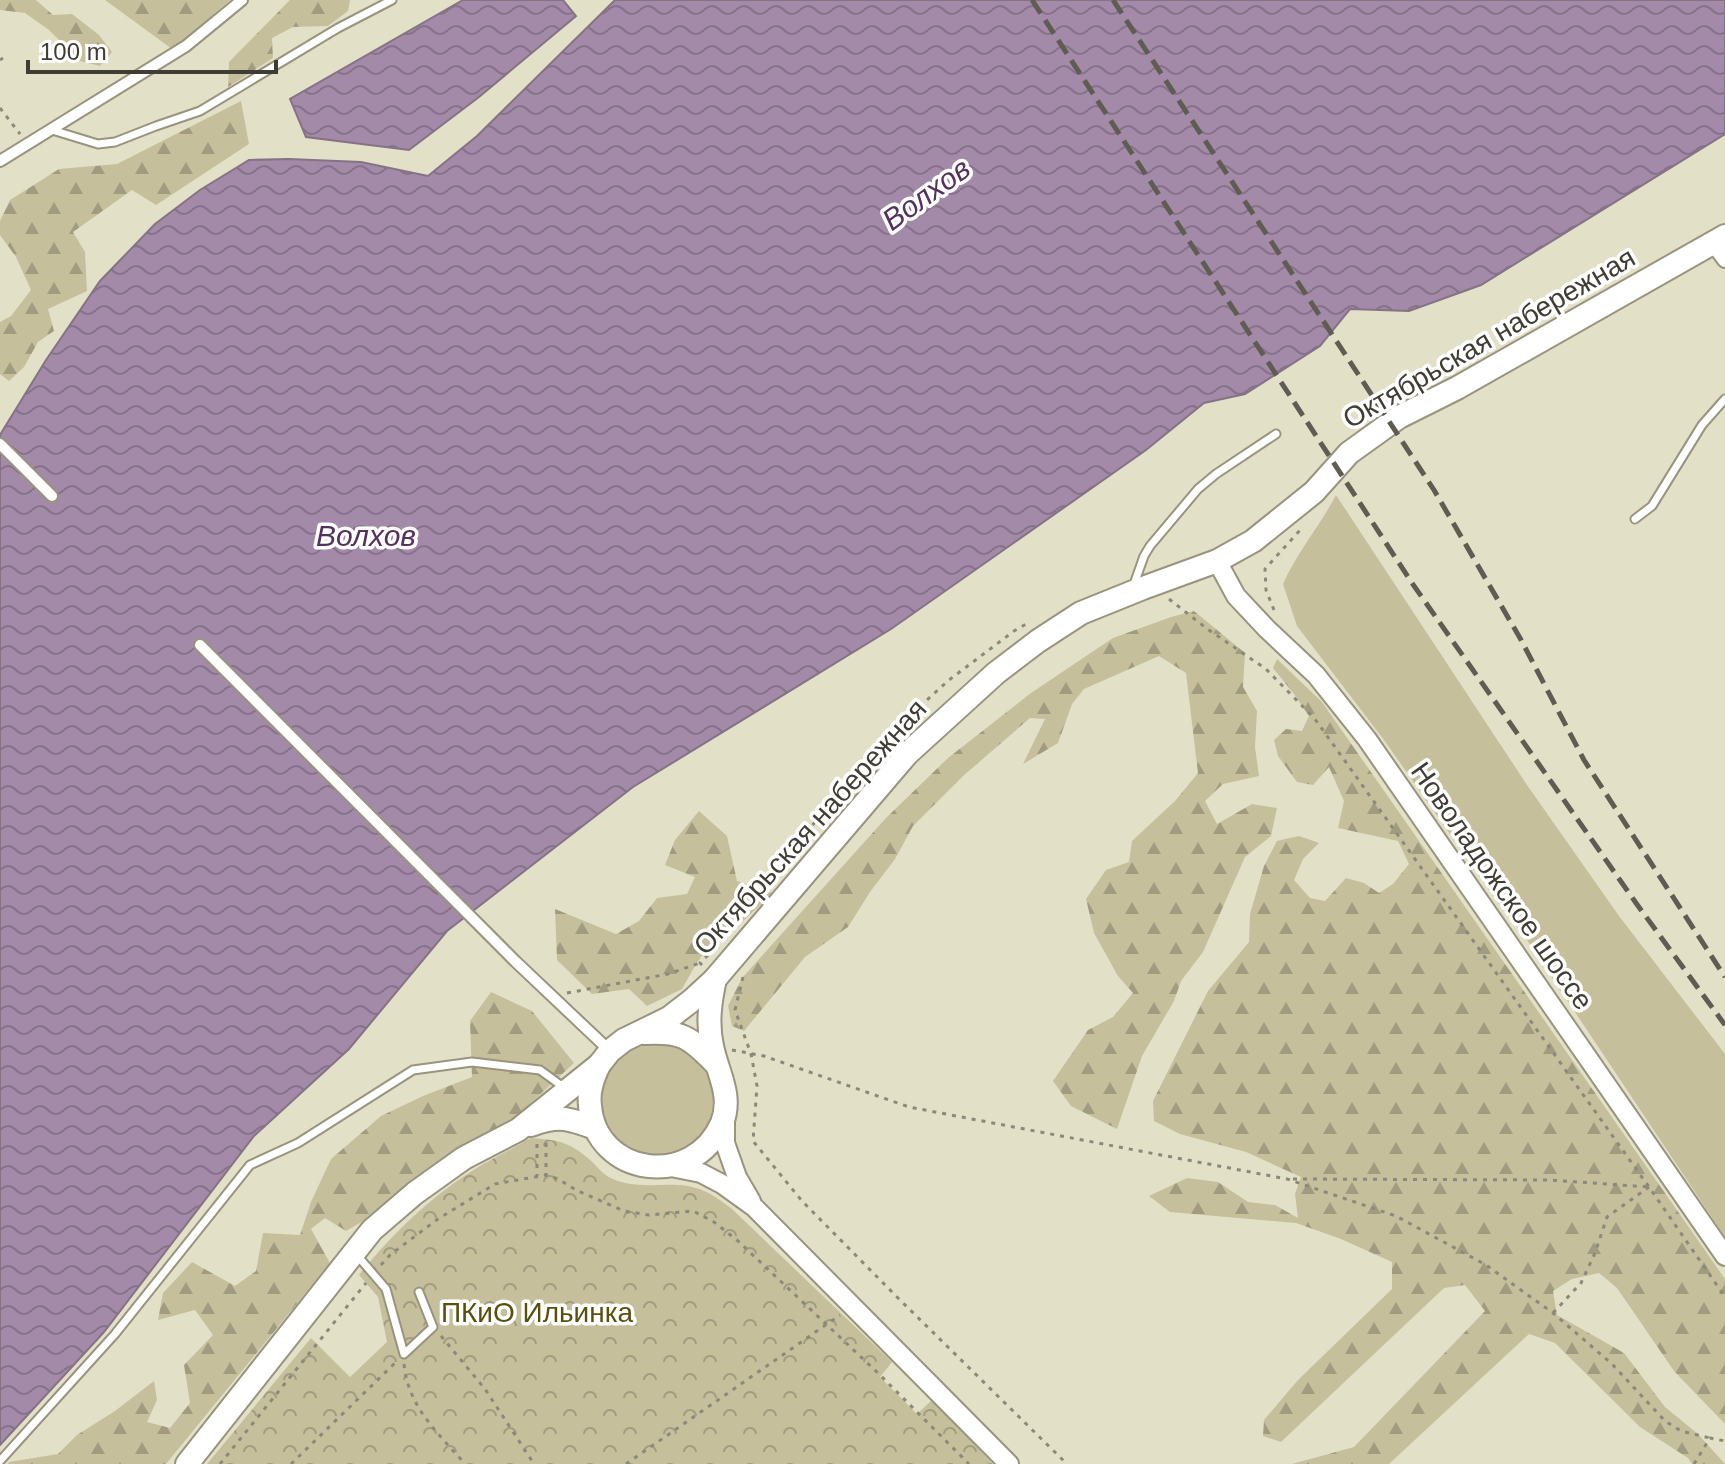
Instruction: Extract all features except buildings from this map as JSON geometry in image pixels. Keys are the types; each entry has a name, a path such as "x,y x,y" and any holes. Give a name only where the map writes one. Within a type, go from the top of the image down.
{"main road":[{"name":"Октябрьская набережная","path":"187,1464 372,1230 415,1193 464,1158 533,1132 567,1090 624,1040 669,1018 691,1001 707,971 907,754 996,673 1081,613 1217,561 1253,541 1314,492 1349,453 1399,417 1721,247"},
{"name":"Новоладожское шоссе","path":"1217,561 1236,596 1316,675 1367,739 1725,1256"},
{"path":"707,971 714,1054 726,1096 725,1143 737,1177 754,1207"},
{"path":"640,1033 669,1032 714,1054"},
{"path":"604,1058 591,1085 590,1107 595,1128 608,1147 627,1160 648,1167 671,1167 701,1173 754,1207 1009,1464"},
{"path":"671,1167 694,1158 712,1141 723,1120 726,1096"},
{"path":"533,1132 550,1119 572,1120 595,1128"}],"street":[{"path":"0,161 186,46 242,0"},
{"path":"0,444 52,496"},
{"path":"200,645 552,996 604,1058"}],"lane":[{"path":"52,130 98,144 115,142 200,111 338,28 392,0"},
{"path":"1635,519 1652,506 1702,425 1725,399"},
{"path":"1131,592 1150,546 1198,489 1276,434"},
{"path":"0,1461 115,1334 250,1165 298,1143 413,1070 472,1062 540,1070 567,1090"},
{"path":"355,1252 386,1289 404,1354 433,1327 419,1292"}],"path":[{"path":"0,108 27,143"},
{"path":"1267,629 1278,618 1266,590 1265,569 1306,523"},
{"path":"1167,598 1266,669 1315,719 1725,1297"},
{"path":"552,996 668,974 707,971"},
{"path":"742,978 735,1010 751,1054 757,1086 753,1141 813,1212 1067,1464"},
{"path":"714,1054 764,1056 909,1107 1287,1179 1396,1216 1486,1265 1553,1313 1612,1364 1665,1421 1681,1431 1725,1441"},
{"path":"533,1132 546,1175"},
{"path":"533,1132 537,1176"},
{"path":"220,1464 390,1255 438,1219 495,1184 546,1175 624,1211 649,1215 693,1211 714,1222 738,1241 910,1404 969,1464"},
{"path":"1287,1179 1550,1180 1649,1187"},
{"path":"1553,1313 1581,1283 1607,1217 1649,1187"},
{"path":"626,1464 853,1306"},
{"path":"433,1327 485,1389 534,1464"},
{"path":"291,1464 404,1354"},
{"path":"404,1354 405,1377 417,1409 465,1464"},
{"path":"1694,1464 1710,1438"}],"green space":[{"path":"0,0 36,0 53,15 72,14 99,35 112,52 100,66 80,61 49,30 25,13 0,10"},
{"path":"105,0 230,0 199,30 172,49"},
{"path":"290,0 350,0 348,11 328,26 293,27 272,38 273,58 228,87 229,62"},
{"path":"241,101 249,144 156,205 132,190 73,232 85,252 87,291 48,309 54,331 38,342 24,367 9,381 0,374 0,322 11,316 31,290 16,257 0,235 0,221 10,200 59,169 117,164"},
{"path":"1336,495 1527,785 1619,916 1725,1054 1725,1237 1525,937 1384,740 1297,626 1283,584"},
{"path":"1194,611 1245,653 1243,687 1257,711 1255,747 1259,776 1223,784 1205,801 1217,824 1252,804 1277,808 1271,836 1245,857 1203,952 1181,981 1174,1001 1142,1056 1117,1129 1071,1106 1053,1081 1088,1030 1113,1017 1133,993 1118,976 1094,933 1086,899 1106,870 1129,862 1132,841 1175,801 1198,773 1186,673 1159,656 1084,689 1072,704 1058,743 1023,764 1045,719 1030,718 963,776 913,826 895,859 848,927 805,957 744,1031 732,1026 728,1006 742,978 886,818 948,758 1031,693 1113,638"},
{"path":"1277,659 1322,702 1725,1279 1725,1424 1674,1371 1617,1288 1599,1273 1572,1279 1553,1291 1557,1315 1624,1353 1665,1407 1698,1434 1725,1464 1692,1464 1688,1458 1640,1427 1555,1343 1529,1334 1389,1464 1292,1464 1354,1447 1485,1311 1465,1285 1444,1288 1281,1442 1263,1436 1264,1420 1298,1380 1392,1289 1392,1262 1296,1223 1170,1212 1149,1196 1187,1178 1218,1182 1248,1202 1275,1205 1298,1218 1295,1194 1301,1177 1246,1152 1180,1134 1154,1121 1153,1101 1208,991 1249,942 1250,914 1264,866 1277,841 1299,836 1319,843 1303,859 1294,880 1310,898 1325,901 1346,878 1364,883 1379,893 1393,884 1409,864 1398,841 1338,828 1344,801 1329,767 1313,785 1297,782 1278,756 1274,740 1286,729 1302,731 1309,716 1273,668"},
{"path":"699,811 727,836 737,881 773,893 742,922 722,928 682,989 647,1006 629,989 592,994 557,960 555,909 616,934 639,921 657,898 687,894 695,877 665,865 675,840"},
{"path":"491,992 532,1011 574,1063 518,1115 438,1162 372,1216 346,1231 325,1218 311,1229 330,1263 166,1464 8,1464 58,1454 77,1435 154,1381 157,1400 147,1422 170,1428 190,1403 184,1365 213,1335 195,1310 158,1320 163,1293 192,1262 235,1286 256,1271 263,1233 300,1235 331,1159 381,1116 472,1077 470,1021"},
{"path":"657,1044 678,1048 697,1060 709,1079 713,1100 709,1121 697,1140 678,1152 657,1156 636,1152 617,1140 605,1121 601,1100 605,1079 617,1060 636,1048"},
{"name":"ПКиО Ильинка","path":"531,1138 568,1145 617,1181 637,1185 688,1186 722,1201 892,1362 880,1377 917,1414 932,1400 993,1464 207,1464 311,1338 350,1377 387,1342 378,1297 359,1275 397,1232 440,1193"}],"water":[{"path":"463,0 563,0 576,16 479,97 409,150 306,137 290,99"},
{"name":"Волхов","path":"615,0 1725,0 1725,134 1481,285 1409,311 1350,309 1320,346 1245,394 1204,403 1146,450 891,629 633,787 447,931 349,1049 254,1136 104,1332 0,1445 0,435 100,281 155,224 200,190 249,160 361,162 428,176 477,136"}],"railway":[{"path":"1032,0 1412,583 1725,1025"},
{"path":"1113,0 1434,490 1520,638 1584,760 1725,977"}]}
